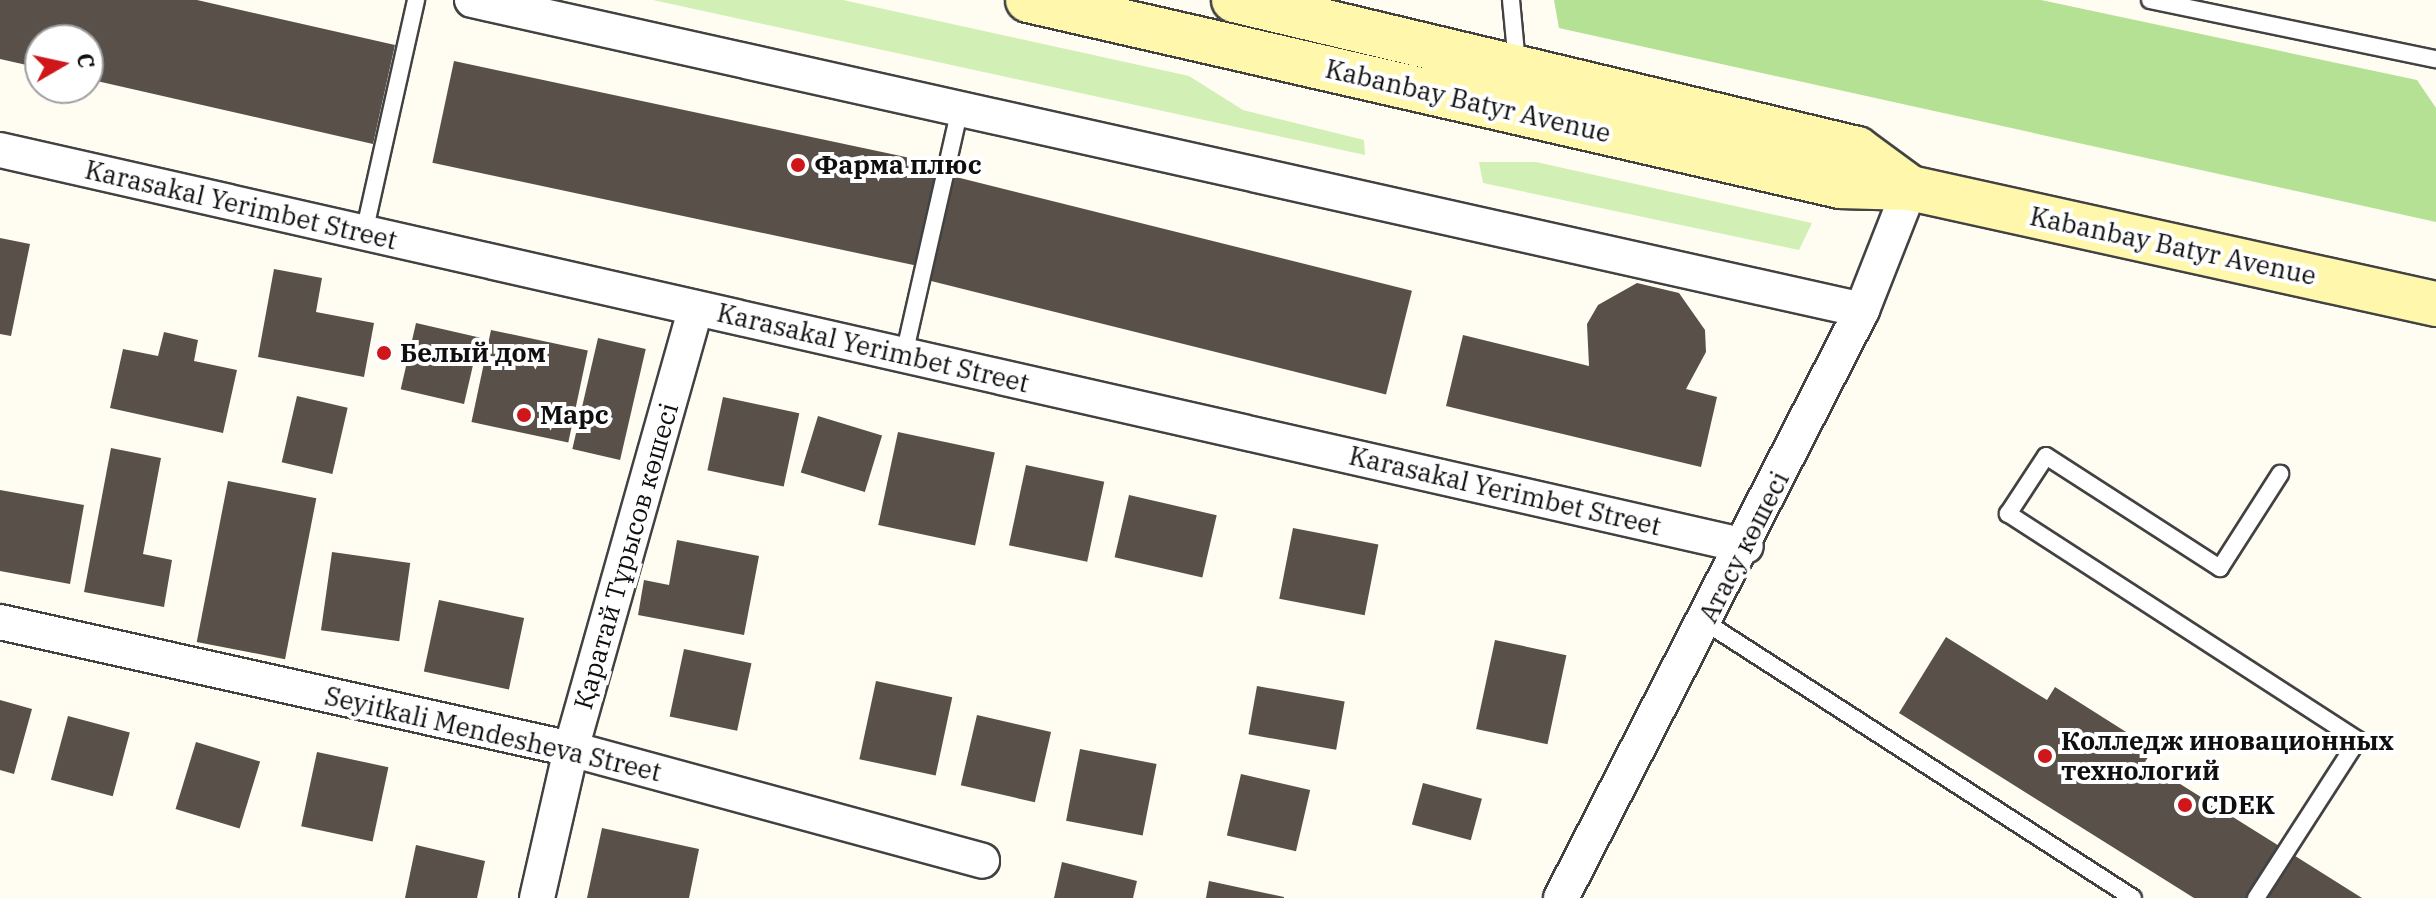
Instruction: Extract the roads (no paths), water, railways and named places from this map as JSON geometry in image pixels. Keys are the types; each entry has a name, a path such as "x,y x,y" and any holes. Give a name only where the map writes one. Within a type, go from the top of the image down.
{"main road":[{"name":"Kabanbay Batyr Avenue","path":"1028,0 1840,186 1910,188 2436,304"},
{"name":"Kabanbay Batyr Avenue","path":"1234,0 1517,65 1857,149 1910,188"}],"street":[{"path":"472,0 1862,310"},
{"name":"Karasakal Yerimbet Street","path":"0,150 1746,546"},
{"name":"Атасу көшесі","path":"1561,898 1746,546 1862,310 1910,188"},
{"name":"Қаратай Тұрысов көшесі","path":"537,898 571,749 696,308"},
{"name":"Seyitkali Mendesheva Street","path":"0,622 571,749 982,861"}],"lane":[{"path":"364,233 416,0"},
{"path":"1511,0 1517,65"},
{"path":"2150,0 2436,59"},
{"path":"904,355 960,109"},
{"path":"2256,898 2358,740 2008,514 2046,456 2220,568 2280,474"},
{"path":"1705,622 2133,898"}],"place":[{"name":"Фарма плюс","path":"798,165"},
{"name":"Белый дом","path":"384,353"},
{"name":"Марс","path":"524,415"},
{"name":"Колледж иновационных технологий","path":"2045,756"},
{"name":"CDEK","path":"2185,805"}]}
